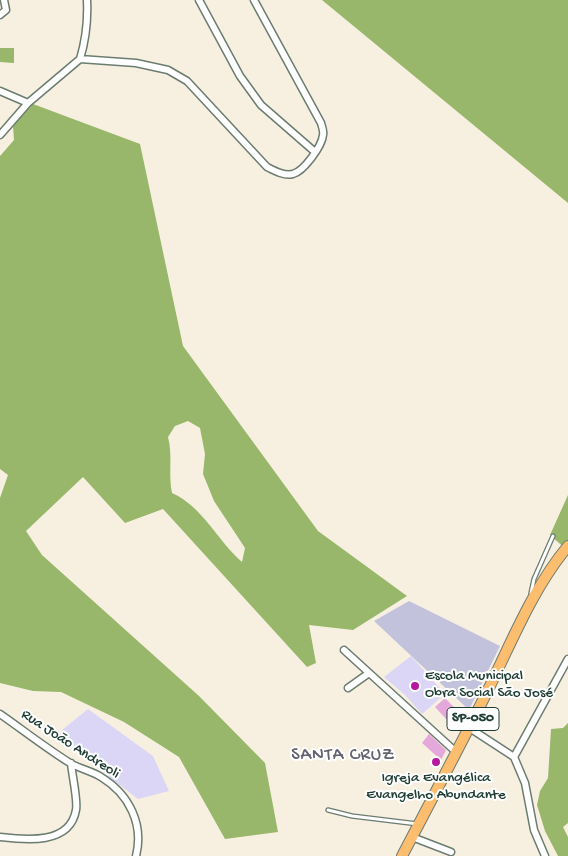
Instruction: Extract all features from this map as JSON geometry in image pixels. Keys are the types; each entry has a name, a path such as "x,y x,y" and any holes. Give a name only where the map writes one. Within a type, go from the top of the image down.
{"main road":[{"name":"SP-050","path":"402,856 528,607 568,546"}],"street":[{"path":"3,12 6,3 4,0"},
{"path":"0,135 28,103 80,58 87,19 86,0"},
{"path":"200,0 240,76 261,105 315,152"},
{"path":"80,58 136,63 168,70 187,81 267,167 280,174 292,174 303,169 315,152 324,133 321,123 254,0"},
{"path":"0,91 28,103"},
{"path":"344,650 456,752"},
{"path":"514,757 568,659"},
{"path":"348,688 369,673"},
{"name":"Rua João Andreoli","path":"0,714 71,763 102,777 125,798 137,821 138,848 136,856"},
{"path":"468,727 514,757 525,783 534,830 545,856"},
{"path":"0,837 30,841 58,835 70,825 77,809 71,763"},
{"path":"412,837 451,852"}],"lane":[{"path":"528,607 534,579 553,536"},
{"path":"328,810 352,816 418,824"}],"shaded area":[{"path":"409,601 500,646 469,710 374,621"},
{"name":"Escola Municipal Obra Social São José","path":"411,656 445,694 422,714 405,695 384,677"},
{"path":"88,709 153,756 169,791 138,799 60,739 62,730"}],"green space":[{"path":"322,0 568,0 568,203"},
{"path":"0,48 14,48 14,63 0,62"},
{"path":"33,104 140,144 183,346 318,531 407,596 353,630 309,625 316,663 307,667 163,509 125,523 83,477 26,531 42,555 199,696 265,763 278,832 225,839 179,757 124,722 61,692 33,691 0,683 0,498 8,475 0,469 0,156 14,140 13,126","holes":["188,421 200,428 205,454 203,474 214,501 245,548 242,562 201,515 183,499 172,493 168,437 175,426"]},
{"path":"568,495 568,551 550,535"},
{"path":"568,723 568,823 563,827 568,837 568,856 558,856 545,831 537,805 540,791 548,778 551,729 563,728"}],"building":[{"path":"445,698 458,711 448,721 435,707"},
{"path":"429,734 446,750 441,760 422,743"}],"place":[{"name":"Escola Municipal Obra Social São José","path":"415,686"},
{"name":"Igreja Evangélica Evangelho Abundante","path":"436,762"}],"district":[{"name":"SANTA CRUZ","path":"343,756"}]}
